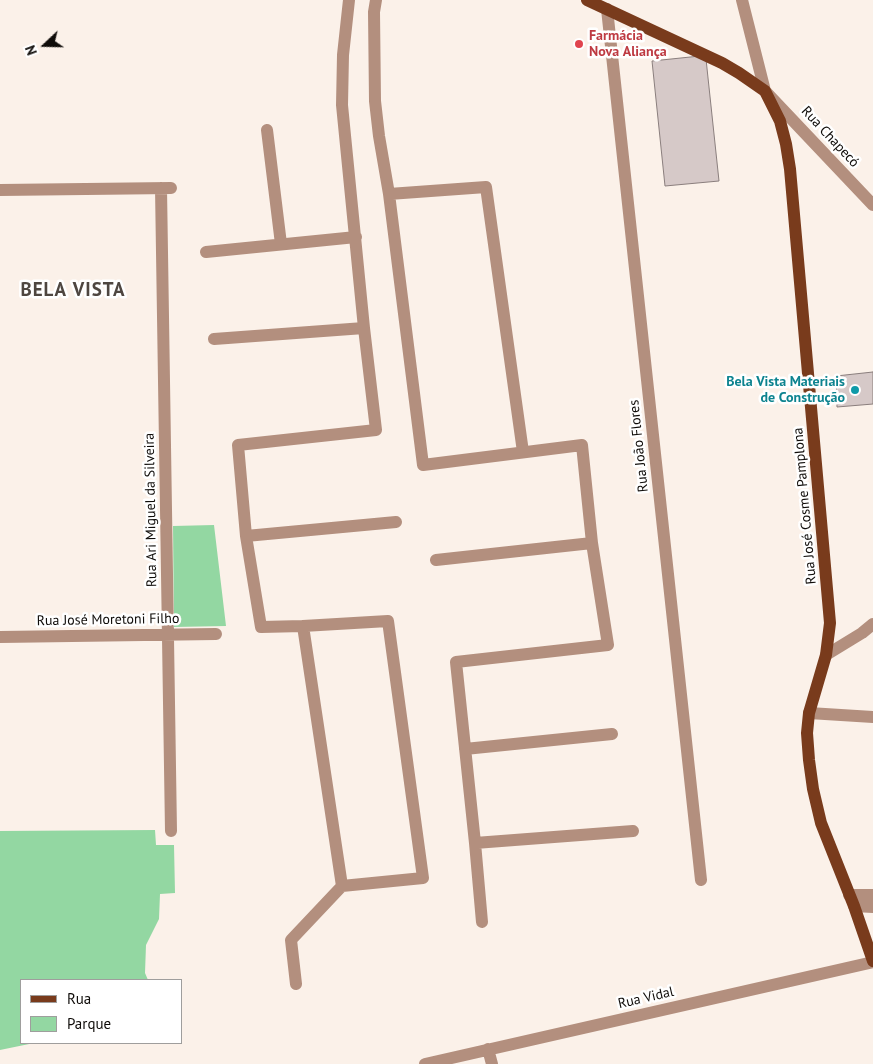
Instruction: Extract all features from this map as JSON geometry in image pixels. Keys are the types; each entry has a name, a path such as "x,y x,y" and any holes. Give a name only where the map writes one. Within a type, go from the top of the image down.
{"main road":[{"name":"Rua José Cosme Pamplona","path":"587,0 722,62 765,91 780,121 790,169 830,623 826,655 809,714 808,751 813,788 824,832 852,900 873,961"}],"street":[{"path":"296,984 291,940 342,886 422,878 388,621 261,627 246,536 238,445 376,430 342,105 343,55 349,0"},
{"path":"376,0 374,12 375,101 389,194 423,465 582,445 592,543 608,645 456,662 482,922"},
{"path":"742,0 765,91"},
{"name":"Rua João Flores","path":"607,9 701,880"},
{"name":"Rua Chapecó","path":"765,91 873,205"},
{"path":"267,130 281,244"},
{"path":"389,194 486,187 523,452"},
{"name":"Rua Ari Miguel da Silveira","path":"0,190 166,188 171,831"},
{"path":"206,252 356,237"},
{"path":"214,339 364,328"},
{"path":"246,536 396,522"},
{"path":"436,560 592,543"},
{"path":"826,655 873,624"},
{"path":"303,626 342,886"},
{"name":"Rua José Moretoni Filho","path":"0,637 216,634"},
{"path":"809,714 873,718"},
{"path":"465,749 612,734"},
{"path":"475,843 633,831"},
{"path":"852,900 873,895"},
{"path":"852,900 873,906"},
{"name":"Rua Vidal","path":"425,1064 873,961"},
{"path":"488,1049 492,1064"}],"green space":[{"path":"214,525 226,626 174,627 173,526"},
{"path":"155,830 156,845 174,845 175,893 160,894 159,919 146,945 145,973 148,979 20,979 20,1044 29,1044 0,1050 0,831"}],"building":[{"path":"700,56 706,59 719,181 665,186 652,61"},
{"name":"Bela Vista Materiais de Construção","path":"873,372 873,404 837,407 836,376"}],"place":[{"name":"Farmácia Nova Aliança","path":"579,44"},
{"name":"Bela Vista Materiais de Construção","path":"855,390"}],"district":[{"name":"BELA VISTA","path":"73,291"}]}
